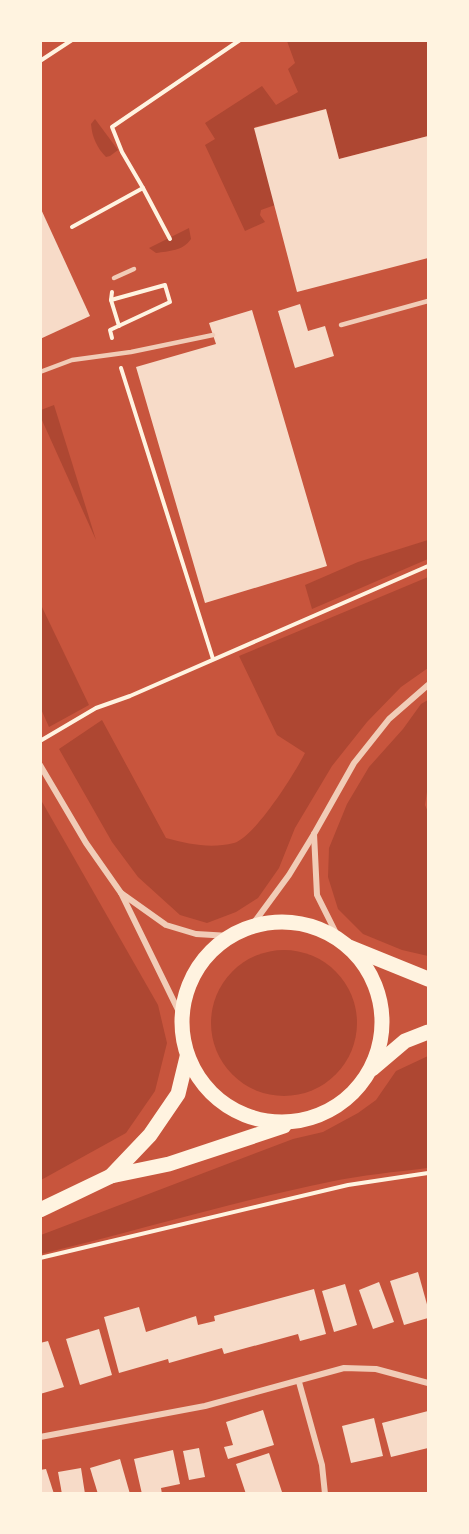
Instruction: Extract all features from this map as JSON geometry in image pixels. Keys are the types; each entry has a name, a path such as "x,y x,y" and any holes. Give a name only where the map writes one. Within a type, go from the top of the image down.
{"main road":[{"path":"296,1122 266,1121 237,1112 214,1096 200,1081 187,1057 183,1037 183,1020 188,989 197,969 209,954 230,936 250,928 274,923 293,923 319,929 344,944 429,979"},
{"path":"40,1210 111,1176 169,1164 328,1111 360,1086 370,1071 380,1045 382,1025 380,1006 371,977 344,944"},
{"path":"370,1071 405,1041 429,1032"},
{"path":"111,1176 150,1135 178,1094 187,1057"}],"street":[{"path":"250,928 289,875 354,763 389,719 429,685"},
{"path":"40,765 86,843 121,893 183,1020"},
{"path":"314,834 317,895 344,944"},
{"path":"121,893 166,925 196,934 230,936"},
{"path":"40,1437 205,1406 344,1368 376,1369 429,1383"},
{"path":"299,1382 322,1465 326,1494"}],"lane":[{"path":"114,278 134,269"},
{"path":"342,325 429,302"},
{"path":"40,372 72,360 117,354 213,335"}],"path":[{"path":"40,61 72,40"},
{"path":"170,239 122,152 112,127 240,40"},
{"path":"72,226 143,188"},
{"path":"119,326 111,300 165,285 170,302 119,326 110,330 213,659"},
{"path":"40,741 96,708 130,696 429,566"},
{"path":"40,1258 348,1185 429,1173"}],"shaded area":[{"path":"287,41 428,41 428,136 339,159 326,109 255,127 275,205 261,210 260,215 265,222 245,231 205,145 215,139 205,123 262,86 276,105 298,92 288,69 295,63"},
{"path":"95,119 118,150 110,156 106,157 100,150 92,133 91,124"},
{"path":"189,228 191,239 180,248 156,253 149,248"},
{"path":"54,405 96,540 41,418 41,410"},
{"path":"428,540 428,559 312,609 305,585 358,562"},
{"path":"428,577 428,668 401,687 367,722 332,766 295,828 279,868 258,898 236,912 207,923 180,915 138,877 112,842 59,749 102,720 166,838 208,846 234,843 243,838 263,817 284,789 305,753 277,735 239,656"},
{"path":"41,605 89,705 49,727 41,709"},
{"path":"428,700 428,785 425,805 428,812 428,956 402,950 363,934 338,909 328,877 329,848 347,804 369,767 403,729 421,704"},
{"path":"41,800 158,1005 167,1043 155,1091 126,1133 41,1180"},
{"path":"284,950 312,956 335,972 351,995 357,1023 351,1051 335,1074 312,1090 284,1096 256,1090 233,1074 217,1051 211,1023 217,995 233,972 256,956"},
{"path":"428,1056 428,1168 354,1177 293,1190 41,1254 41,1235 293,1139 323,1132 358,1113 376,1100 396,1071"}],"building":[{"path":"326,109 339,159 428,136 428,258 297,292 254,128"},
{"path":"40,207 90,316 40,339"},
{"path":"300,304 308,331 325,326 334,356 295,368 278,311"},
{"path":"252,310 327,566 205,603 136,367 216,344 209,323"},
{"path":"418,1272 428,1308 428,1318 404,1325 390,1281"},
{"path":"379,1282 394,1322 373,1329 359,1290"},
{"path":"345,1284 357,1325 334,1332 322,1291"},
{"path":"314,1289 326,1334 300,1341 298,1334 224,1354 222,1348 169,1363 168,1359 119,1373 104,1317 139,1307 146,1332 196,1316 198,1325 215,1321 214,1316"},
{"path":"99,1329 112,1375 80,1385 66,1339"},
{"path":"48,1341 64,1387 40,1394 40,1343"},
{"path":"263,1410 274,1445 228,1459 224,1447 233,1445 226,1422"},
{"path":"428,1411 428,1448 391,1457 382,1423"},
{"path":"374,1418 383,1456 351,1463 342,1426"},
{"path":"199,1448 205,1477 189,1480 183,1451"},
{"path":"173,1450 180,1484 161,1488 162,1494 142,1494 134,1459"},
{"path":"269,1453 282,1492 246,1494 236,1464"},
{"path":"120,1459 130,1494 98,1494 90,1468"},
{"path":"81,1468 85,1494 62,1494 58,1472"},
{"path":"46,1469 54,1494 40,1494 40,1470"}]}
